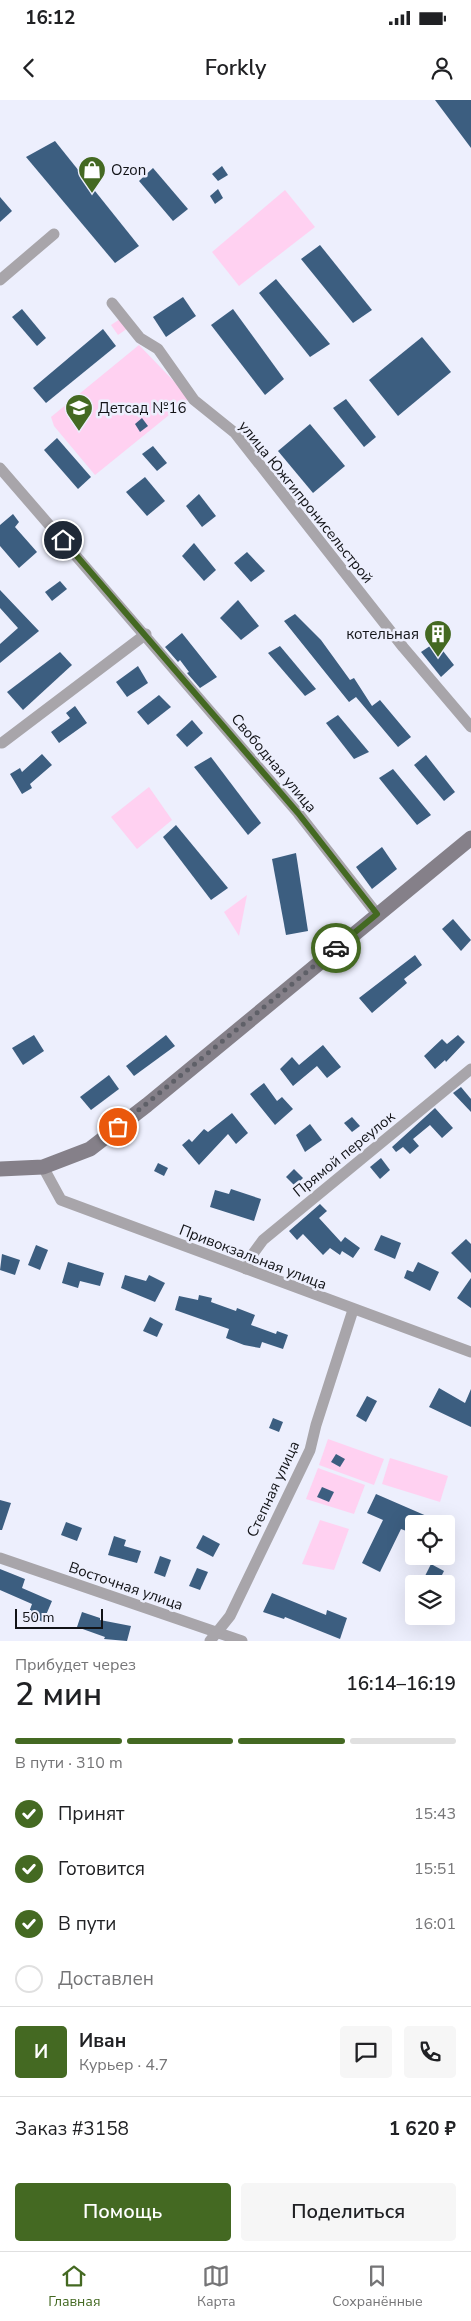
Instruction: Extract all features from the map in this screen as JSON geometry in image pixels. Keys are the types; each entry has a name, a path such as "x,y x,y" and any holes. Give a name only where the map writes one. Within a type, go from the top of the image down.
{"street":[{"path":"0,280 54,234"},
{"name":"улица Южгипронисельстрой","path":"112,303 140,338 158,349 194,400 235,434 403,647 471,727"},
{"name":"Свободная улица","path":"0,468 146,634 298,813 377,914"},
{"path":"2,743 146,634"},
{"path":"0,1169 43,1168 90,1149 147,1105 471,838"},
{"name":"Прямой переулок","path":"246,1270 252,1255 263,1240 471,1069"},
{"name":"Привокзальная улица","path":"43,1168 61,1200 353,1310 471,1352"},
{"name":"Степная улица","path":"213,1637 230,1616 310,1450 316,1425 353,1310"},
{"name":"Восточная улица","path":"0,1558 213,1637 242,1641"}],"shaded area":[{"path":"285,190 315,227 239,286 212,252"},
{"path":"120,319 128,328 118,335 111,325"},
{"path":"139,345 190,398 95,475 54,426 51,417"},
{"path":"149,787 172,820 137,849 111,817"},
{"path":"247,895 239,936 224,912"},
{"path":"328,1439 384,1459 374,1485 319,1465"},
{"path":"390,1458 448,1476 440,1502 382,1484"},
{"path":"318,1468 365,1485 354,1514 306,1499"},
{"path":"320,1520 349,1529 334,1570 302,1564"}],"building":[{"path":"435,100 471,100 471,148"},
{"path":"55,141 139,246 115,263 26,157"},
{"path":"222,166 228,175 218,181 212,174"},
{"path":"153,168 188,209 173,221 139,181"},
{"path":"218,189 223,198 215,204 210,196"},
{"path":"0,197 12,211 0,222"},
{"path":"320,245 372,310 353,323 301,259"},
{"path":"276,279 330,344 310,357 259,293"},
{"path":"183,297 196,316 166,337 153,317"},
{"path":"22,309 46,338 37,346 12,317"},
{"path":"233,309 284,379 265,395 211,325"},
{"path":"103,329 116,346 46,403 33,388"},
{"path":"422,337 451,372 398,416 369,380"},
{"path":"346,399 376,437 364,447 333,408"},
{"path":"142,418 148,426 140,432 135,424"},
{"path":"310,424 345,466 313,493 278,451"},
{"path":"57,438 91,477 78,489 44,450"},
{"path":"153,446 167,463 157,471 142,454"},
{"path":"145,477 165,501 147,516 126,492"},
{"path":"199,494 216,516 202,527 186,506"},
{"path":"13,514 19,522 15,527 37,552 19,568 0,546 0,525"},
{"path":"194,543 216,570 204,581 182,556"},
{"path":"247,552 265,571 251,582 234,563"},
{"path":"60,581 67,589 52,601 45,592"},
{"path":"0,590 39,631 0,663 0,644 18,628 0,608"},
{"path":"238,600 259,626 241,640 220,618"},
{"path":"295,614 321,640 350,680 354,678 372,706 380,700 411,737 398,747 356,697 349,702 284,621"},
{"path":"182,633 217,677 200,688 187,673 189,672 180,660 178,662 165,647"},
{"name":"котельная","path":"436,642 454,665 441,677 421,652"},
{"path":"280,646 316,689 305,696 268,653"},
{"path":"60,652 72,665 23,710 7,692"},
{"path":"138,666 148,683 127,697 116,682"},
{"path":"159,695 171,707 148,725 137,712"},
{"path":"75,706 87,723 59,743 51,732 70,718 66,713"},
{"path":"338,715 369,752 354,759 326,723"},
{"path":"192,720 203,733 187,747 176,735"},
{"path":"42,754 52,765 30,784 32,788 22,794 10,774 20,768 22,772"},
{"path":"426,755 455,792 444,801 414,765"},
{"path":"211,757 261,823 248,835 194,767"},
{"path":"393,769 431,815 417,825 379,778"},
{"path":"176,825 228,888 211,900 163,837"},
{"path":"382,847 397,869 372,889 356,867"},
{"path":"296,853 308,931 286,935 272,859"},
{"path":"453,919 471,940 461,951 442,929"},
{"path":"415,955 422,965 404,979 407,983 372,1013 359,998"},
{"path":"34,1035 44,1051 23,1065 12,1048"},
{"path":"166,1035 175,1046 134,1076 126,1066"},
{"path":"458,1035 465,1042 446,1062 445,1060 435,1069 424,1056 442,1039 447,1044"},
{"path":"323,1045 341,1067 327,1078 317,1066 293,1086 280,1069 292,1057 299,1065"},
{"path":"109,1075 119,1089 91,1110 80,1097"},
{"path":"264,1083 277,1101 282,1097 293,1109 275,1125 250,1094"},
{"path":"461,1087 471,1099 471,1112 453,1093"},
{"path":"435,1108 453,1128 442,1138 430,1125 413,1139 419,1146 410,1154 403,1147 396,1152 392,1147"},
{"path":"232,1113 248,1133 236,1144 228,1134 199,1165 182,1145 189,1139 192,1142 204,1129 208,1132"},
{"path":"352,1117 360,1126 352,1132 344,1123"},
{"path":"310,1124 322,1140 305,1152 296,1135"},
{"path":"381,1158 390,1170 380,1179 370,1167"},
{"path":"158,1163 168,1168 164,1176 154,1171"},
{"path":"294,1169 303,1178 295,1186 286,1177"},
{"path":"231,1189 261,1199 254,1221 210,1207 215,1190 229,1194"},
{"path":"320,1204 327,1211 319,1218 341,1242 345,1237 360,1248 353,1258 342,1251 340,1255 330,1248 323,1255 303,1234 297,1240 289,1231"},
{"path":"381,1235 401,1243 395,1259 374,1250"},
{"path":"466,1239 471,1244 471,1273 451,1253"},
{"path":"36,1245 48,1250 40,1270 28,1265"},
{"path":"2,1254 20,1260 15,1275 0,1270"},
{"path":"68,1262 104,1273 100,1286 80,1281 78,1288 62,1283"},
{"path":"418,1262 439,1272 430,1291 404,1278 407,1270 413,1272"},
{"path":"125,1275 146,1281 149,1275 165,1283 155,1302 121,1288"},
{"path":"471,1278 471,1308 457,1298"},
{"path":"199,1295 212,1298 211,1302 236,1311 237,1308 255,1315 251,1325 276,1334 277,1331 288,1335 283,1349 262,1342 260,1348 244,1345 226,1338 229,1329 175,1310 179,1296 198,1300"},
{"path":"150,1317 163,1324 157,1337 143,1331"},
{"path":"439,1388 465,1403 471,1389 471,1427 429,1407"},
{"path":"367,1396 377,1401 366,1422 356,1416"},
{"path":"273,1418 283,1422 279,1432 269,1428"},
{"path":"336,1454 345,1459 340,1467 331,1462"},
{"path":"322,1487 334,1492 329,1502 317,1497"},
{"path":"376,1494 424,1515 405,1515 405,1531 401,1529 380,1572 362,1563 383,1520 367,1513"},
{"path":"0,1500 11,1503 2,1530 0,1530"},
{"path":"66,1522 82,1528 77,1541 61,1535"},
{"path":"203,1535 220,1544 213,1557 196,1548"},
{"path":"114,1536 126,1540 124,1546 141,1551 137,1563 108,1555"},
{"path":"160,1556 171,1560 165,1577 154,1573"},
{"path":"430,1565 444,1571 442,1575 426,1575"},
{"path":"197,1568 208,1572 200,1590 189,1586"},
{"path":"0,1569 25,1579 22,1588 52,1601 43,1622 28,1615 32,1604 0,1590"},
{"path":"272,1593 326,1615 327,1610 347,1618 340,1639 285,1617 284,1619 263,1612"},
{"path":"82,1612 100,1618 100,1620 131,1626 127,1641 104,1639 105,1637 77,1627"}],"way so far":[{"path":"118,1127 336,948"}],"place":[{"name":"Ozon","path":"92,194"},
{"name":"Детсад №16","path":"79,432"},
{"name":"котельная","path":"438,658"}],"route":[{"path":"63,540 146,634 298,813 377,914 336,948"}]}
